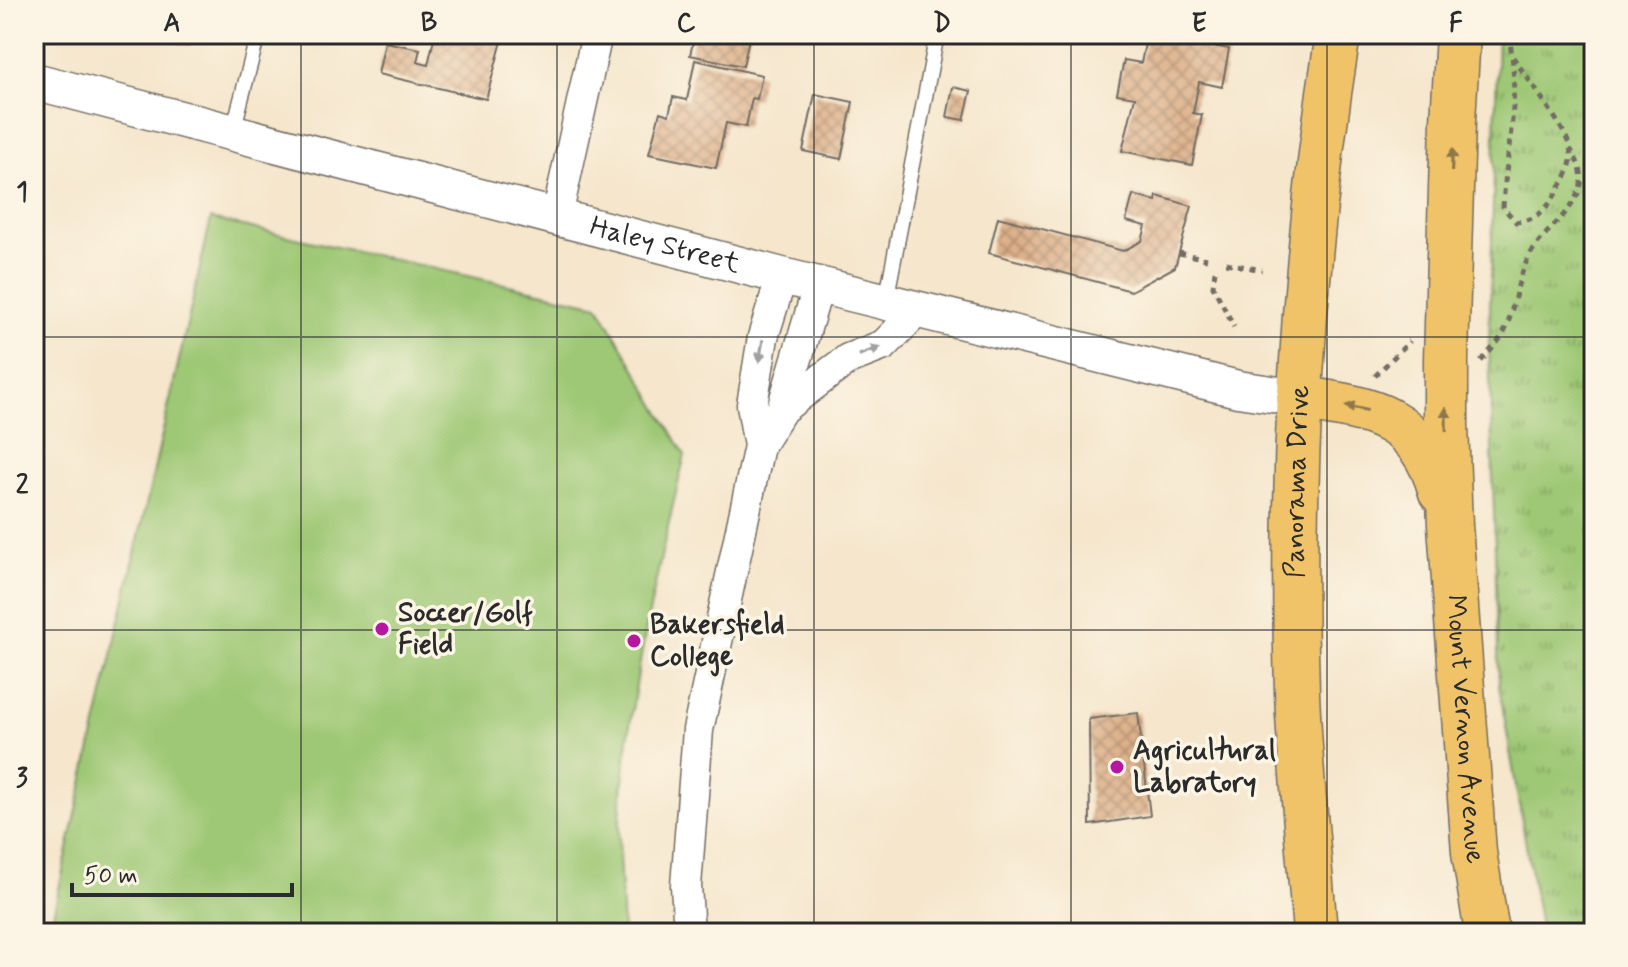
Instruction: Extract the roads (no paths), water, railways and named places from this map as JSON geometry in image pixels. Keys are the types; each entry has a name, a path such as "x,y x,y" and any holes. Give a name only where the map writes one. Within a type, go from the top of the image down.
{"main road":[{"name":"Panorama Drive","path":"1315,933 1298,694 1295,541 1303,334 1317,185 1338,34"},
{"path":"1450,525 1446,359 1458,34"},
{"path":"1299,398 1365,409 1385,418 1416,441 1435,471 1450,525"},
{"name":"Mount Vernon Avenue","path":"1450,525 1474,852 1487,933"}],"street":[{"path":"557,216 597,34"},
{"name":"Haley Street","path":"34,81 782,276 1238,389 1299,398"},
{"path":"759,446 752,405 763,337 782,276"},
{"path":"689,933 686,886 698,730 759,446 782,409 819,284"},
{"path":"782,409 848,359 884,345 902,306"}],"lane":[{"path":"233,132 258,34"},
{"path":"902,306 937,34"}],"place":[{"name":"Soccer/Golf Field","path":"382,629"},
{"name":"Bakersfield College","path":"634,641"},
{"name":"Agricultural Labratory","path":"1117,767"}]}
